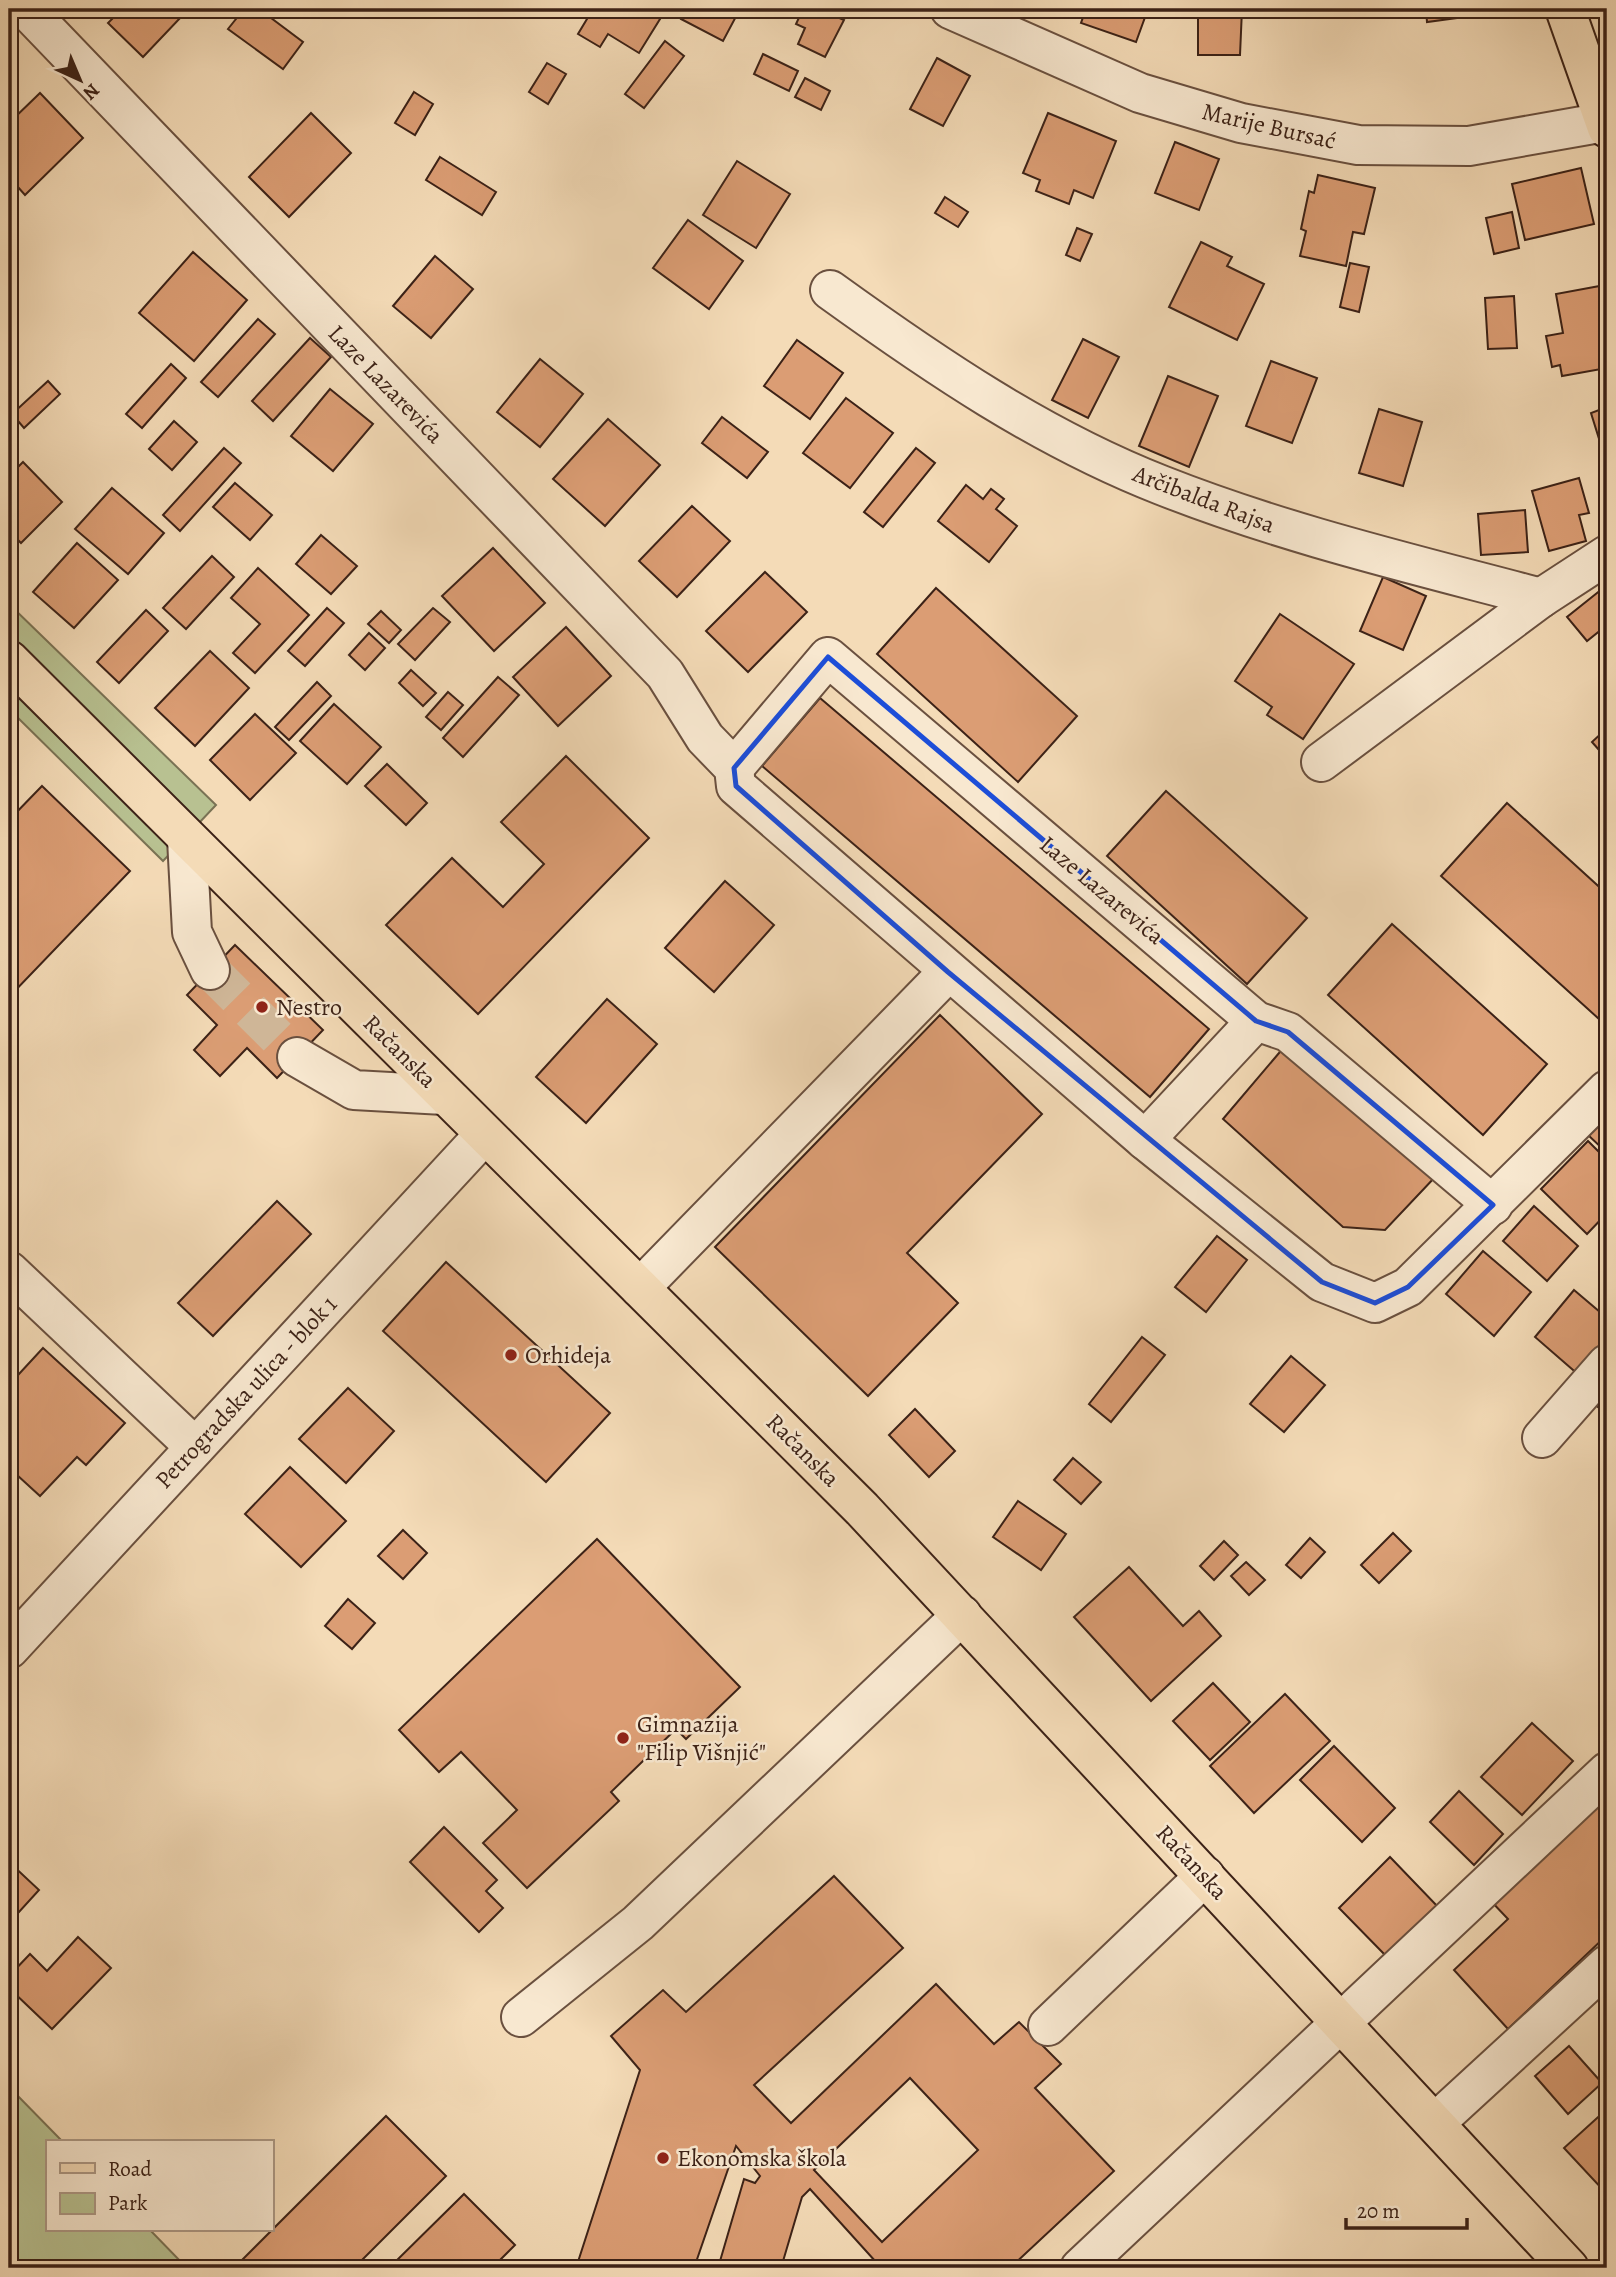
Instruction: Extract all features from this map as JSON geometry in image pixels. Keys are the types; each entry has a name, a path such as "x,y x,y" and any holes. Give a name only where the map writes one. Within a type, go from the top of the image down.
{"main road":[{"path":"1565,9 1606,125"},
{"name":"Račanska","path":"9,660 862,1509 1342,2021 1569,2268"}],"street":[{"name":"Laze Lazarevića","path":"26,9 664,674 705,738 734,768 736,786 1145,1140 1322,1282 1375,1303 1408,1287 1607,1090"},
{"name":"Marije Bursać","path":"950,9 1140,93 1241,123 1358,145 1469,146 1606,125"},
{"name":"Arčibalda Rajsa","path":"830,290 956,378 1043,429 1159,485 1280,529 1541,598"},
{"path":"1321,762 1541,598 1607,555"},
{"name":"Laze Lazarevića","path":"734,768 828,657 1256,1021 1287,1032 1493,1205"},
{"path":"187,839 192,932 210,970"},
{"path":"640,1288 948,972"},
{"path":"1145,1140 1256,1021"},
{"path":"297,1058 354,1090 444,1095"},
{"name":"Petrogradska ulica - blok 1","path":"9,1648 484,1135"},
{"path":"9,1271 195,1447"},
{"path":"1542,1438 1607,1364"},
{"path":"521,2017 638,1923 962,1615"},
{"path":"1080,2268 1607,1772"},
{"path":"1048,2026 1205,1876"},
{"path":"1435,2123 1607,1965"}],"highlighted area":[{"path":"828,657 1256,1021 1288,1032 1493,1205 1408,1287 1375,1303 1322,1282 948,972 736,786 734,768"}],"green space":[{"path":"9,604 216,805 163,861 9,709"},
{"path":"13,2091 61,2140 46,2140 46,2232 152,2232 187,2268 9,2268 9,2096"}],"building":[{"path":"122,9 175,9 182,16 143,57 108,23"},
{"path":"244,9 259,9 303,42 283,69 228,29"},
{"path":"593,9 643,9 660,19 639,53 608,34 600,47 578,34"},
{"path":"686,9 740,9 723,41 681,19"},
{"path":"803,9 819,9 844,20 825,57 798,44 805,28 796,24"},
{"path":"1086,9 1148,9 1136,42 1081,23"},
{"path":"1198,9 1242,9 1240,55 1198,55"},
{"path":"1426,9 1479,9 1480,15 1427,22"},
{"path":"665,41 684,56 644,108 625,94"},
{"path":"763,54 798,71 789,91 754,74"},
{"path":"937,58 970,76 943,126 910,109"},
{"path":"547,63 566,74 548,104 529,92"},
{"path":"805,78 830,91 821,110 795,97"},
{"path":"414,92 433,104 415,135 395,123"},
{"path":"40,93 83,138 25,195 9,177 9,123"},
{"path":"311,113 351,153 289,217 249,177"},
{"path":"1048,113 1116,141 1093,198 1074,190 1069,204 1036,191 1040,180 1023,173"},
{"path":"1175,142 1219,159 1199,210 1155,193"},
{"path":"440,157 496,192 482,215 426,180"},
{"path":"737,161 790,194 756,248 703,215"},
{"path":"1581,168 1594,224 1525,240 1512,184"},
{"path":"1318,175 1375,188 1364,234 1353,232 1346,266 1300,256 1306,231 1301,229 1309,191 1314,193"},
{"path":"945,197 968,212 958,227 935,213"},
{"path":"1512,212 1519,248 1494,254 1486,218"},
{"path":"688,220 743,261 709,309 653,268"},
{"path":"1077,228 1092,234 1080,261 1066,255"},
{"path":"1201,242 1232,257 1227,266 1264,284 1237,340 1169,307"},
{"path":"193,252 247,300 194,361 139,313"},
{"path":"435,256 473,289 431,338 393,306"},
{"path":"1350,263 1369,267 1359,312 1340,307"},
{"path":"1605,285 1607,368 1562,376 1560,365 1552,367 1546,336 1563,333 1556,294"},
{"path":"1514,296 1517,348 1488,349 1485,298"},
{"path":"258,319 275,334 218,397 201,382"},
{"path":"310,338 331,357 273,421 252,401"},
{"path":"1083,339 1119,357 1088,418 1052,400"},
{"path":"797,340 843,373 810,419 764,386"},
{"path":"540,359 583,394 540,447 497,412"},
{"path":"1271,361 1317,378 1292,443 1246,426"},
{"path":"171,364 186,378 142,428 126,414"},
{"path":"1168,376 1218,396 1189,467 1139,446"},
{"path":"48,381 60,394 24,428 12,414"},
{"path":"330,389 373,424 333,471 291,436"},
{"path":"846,398 893,433 850,488 803,453"},
{"path":"1607,407 1607,457 1605,458 1591,413"},
{"path":"1379,409 1422,422 1403,486 1359,473"},
{"path":"722,417 768,452 747,478 702,443"},
{"path":"608,419 660,465 605,526 553,479"},
{"path":"174,421 197,442 172,470 149,449"},
{"path":"224,448 241,463 180,531 163,515"},
{"path":"916,448 935,463 883,527 864,512"},
{"path":"23,462 62,502 21,543 9,531 9,476"},
{"path":"1579,478 1589,513 1579,515 1586,541 1549,551 1532,491"},
{"path":"235,483 272,515 250,540 213,507"},
{"path":"966,485 983,499 991,489 1004,499 996,509 1017,526 989,562 938,521"},
{"path":"112,488 164,533 128,574 75,529"},
{"path":"692,506 730,541 677,597 639,561"},
{"path":"1525,510 1528,552 1481,555 1478,514"},
{"path":"321,535 357,566 331,594 296,564"},
{"path":"77,543 118,580 74,628 33,592"},
{"path":"493,548 545,603 494,651 442,596"},
{"path":"212,556 234,577 186,629 163,608"},
{"path":"258,568 309,615 255,673 233,653 260,624 231,598"},
{"path":"765,572 807,612 748,672 706,631"},
{"path":"1383,577 1426,596 1403,650 1360,631"},
{"path":"1607,585 1607,625 1587,641 1567,617"},
{"path":"936,588 1077,716 1018,782 877,654"},
{"path":"327,608 344,623 305,666 288,651"},
{"path":"433,608 450,622 415,660 398,644"},
{"path":"146,610 168,631 119,683 97,662"},
{"path":"381,611 401,630 389,643 368,624"},
{"path":"1280,614 1354,664 1303,739 1267,715 1272,707 1235,681"},
{"path":"566,627 611,676 558,726 513,677"},
{"path":"369,633 385,648 365,670 349,655"},
{"path":"210,651 249,688 195,746 155,708"},
{"path":"411,670 436,693 423,706 399,683"},
{"path":"498,677 519,695 463,757 443,738"},
{"path":"317,682 331,696 289,740 275,727"},
{"path":"448,692 463,705 441,730 426,717"},
{"path":"820,698 1209,1029 1150,1097 762,766"},
{"path":"334,704 381,747 347,784 300,741"},
{"path":"255,714 296,753 250,800 210,760"},
{"path":"1607,728 1607,759 1592,742"},
{"path":"566,756 649,838 478,1014 386,925 452,858 503,907 544,864 501,822"},
{"path":"387,764 427,803 406,825 365,786"},
{"path":"42,786 130,871 9,997 9,820"},
{"path":"1166,791 1307,918 1247,984 1107,856"},
{"path":"1507,803 1607,894 1607,1010 1599,1019 1441,876"},
{"path":"725,881 774,925 714,992 665,948"},
{"path":"1392,924 1547,1064 1483,1135 1328,995"},
{"path":"235,945 323,1030 277,1078 247,1048 220,1076 194,1050 217,1025 187,995"},
{"path":"607,999 657,1044 586,1123 536,1077"},
{"path":"940,1015 1042,1114 907,1253 958,1303 868,1396 715,1247"},
{"path":"1285,1046 1436,1176 1385,1230 1343,1227 1223,1119"},
{"path":"1607,1114 1607,1153 1587,1134"},
{"path":"1588,1141 1607,1160 1607,1213 1587,1234 1541,1189"},
{"path":"277,1201 311,1234 213,1336 178,1303"},
{"path":"1534,1206 1578,1246 1547,1281 1503,1241"},
{"path":"1217,1236 1247,1260 1206,1312 1175,1287"},
{"path":"1483,1251 1531,1292 1494,1336 1446,1294"},
{"path":"446,1262 610,1413 546,1482 383,1331"},
{"path":"1574,1290 1607,1318 1607,1343 1580,1376 1535,1337"},
{"path":"1142,1337 1165,1355 1111,1422 1089,1404"},
{"path":"43,1348 125,1423 86,1465 77,1457 40,1496 17,1475 9,1485 9,1374 14,1369 19,1374"},
{"path":"1291,1356 1325,1385 1284,1432 1250,1404"},
{"path":"1607,1379 1607,1415 1590,1400"},
{"path":"348,1388 394,1431 346,1483 299,1439"},
{"path":"915,1409 955,1451 929,1477 889,1435"},
{"path":"1073,1458 1101,1482 1081,1504 1054,1480"},
{"path":"290,1467 346,1521 301,1567 245,1514"},
{"path":"1018,1501 1066,1534 1041,1570 993,1537"},
{"path":"403,1530 427,1553 403,1579 378,1556"},
{"path":"1393,1533 1411,1551 1379,1583 1361,1565"},
{"path":"1310,1538 1325,1552 1301,1578 1286,1565"},
{"path":"597,1539 740,1687 686,1739 676,1729 611,1792 619,1801 527,1888 483,1843 517,1810 461,1752 439,1772 399,1730"},
{"path":"1224,1541 1238,1555 1214,1580 1200,1566"},
{"path":"1246,1562 1265,1580 1249,1595 1231,1576"},
{"path":"1129,1567 1183,1626 1199,1611 1221,1636 1151,1701 1074,1617"},
{"path":"348,1599 375,1623 352,1649 325,1626"},
{"path":"1213,1683 1250,1722 1210,1760 1173,1721"},
{"path":"1285,1694 1330,1741 1254,1813 1210,1766"},
{"path":"1532,1723 1573,1761 1522,1815 1481,1777"},
{"path":"1334,1746 1395,1808 1362,1842 1300,1780"},
{"path":"1607,1786 1607,1935 1508,2029 1454,1970 1508,1919 1488,1898"},
{"path":"1459,1791 1503,1834 1474,1865 1430,1822"},
{"path":"444,1827 497,1880 486,1891 503,1908 479,1932 410,1862"},
{"path":"1390,1857 1440,1909 1389,1959 1339,1908"},
{"path":"9,1862 39,1890 9,1923"},
{"path":"834,1876 903,1948 754,2085 791,2123 936,1984 994,2044 1019,2022 1061,2064 1035,2088 1114,2171 1010,2268 873,2268 876,2262 810,2189 802,2197 781,2268 718,2268 744,2179 755,2183 760,2176 736,2146 694,2268 576,2268 640,2070 611,2036 663,1990 686,2012","holes":["910,2078 978,2150 882,2242 814,2170"]},
{"path":"78,1937 111,1968 52,2029 9,1988 9,1976 30,1954 47,1971"},
{"path":"1569,2046 1602,2083 1568,2114 1535,2076"},
{"path":"1607,2109 1607,2187 1604,2191 1564,2148"},
{"path":"386,2116 446,2176 354,2268 234,2268 273,2232"},
{"path":"464,2194 515,2245 492,2268 389,2268"}],"tunnel":[{"path":"210,970 297,1057"}],"place":[{"name":"Nestro","path":"262,1007"},
{"name":"Orhideja","path":"511,1355"},
{"name":"Gimnazija \"Filip Višnjić\"","path":"623,1738"},
{"name":"Ekonomska škola","path":"663,2158"}]}
